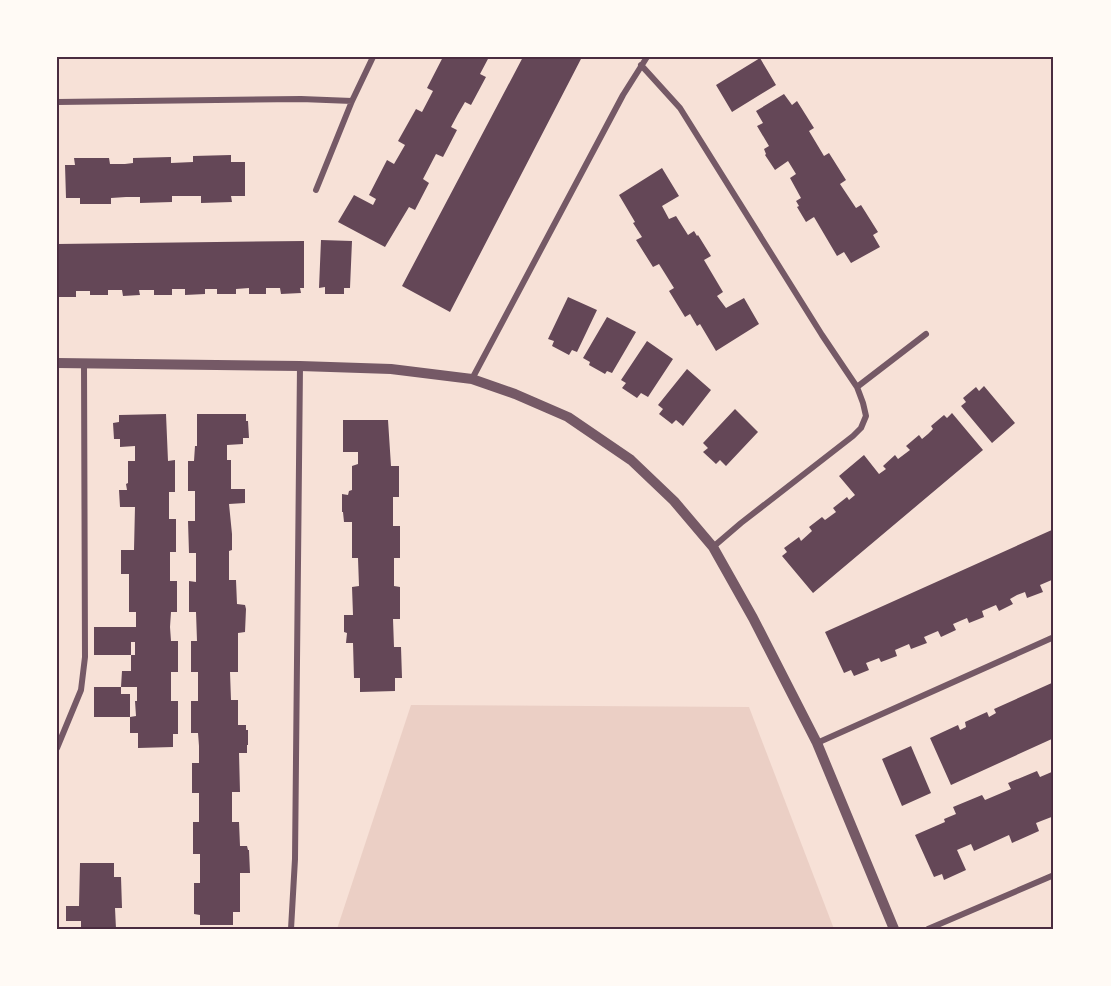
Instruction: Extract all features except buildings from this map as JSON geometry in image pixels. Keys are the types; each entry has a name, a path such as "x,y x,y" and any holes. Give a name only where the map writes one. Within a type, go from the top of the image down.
{"street":[{"path":"316,190 352,101 373,57"},
{"path":"472,379 623,95 647,57"},
{"path":"641,65 680,108 857,387 866,416 861,428 853,436 713,547"},
{"path":"57,102 301,99 352,101"},
{"path":"857,387 926,334"},
{"path":"57,363 392,369 472,379 515,394 568,417 631,460 674,501 713,547 753,618 817,742 894,929"},
{"path":"57,748 60,734 81,690 85,657 84,363"},
{"path":"291,929 295,859 300,366"},
{"path":"817,742 1054,638"},
{"path":"928,929 1054,875"}],"shaded area":[{"path":"411,705 749,707 834,929 337,929"}]}
